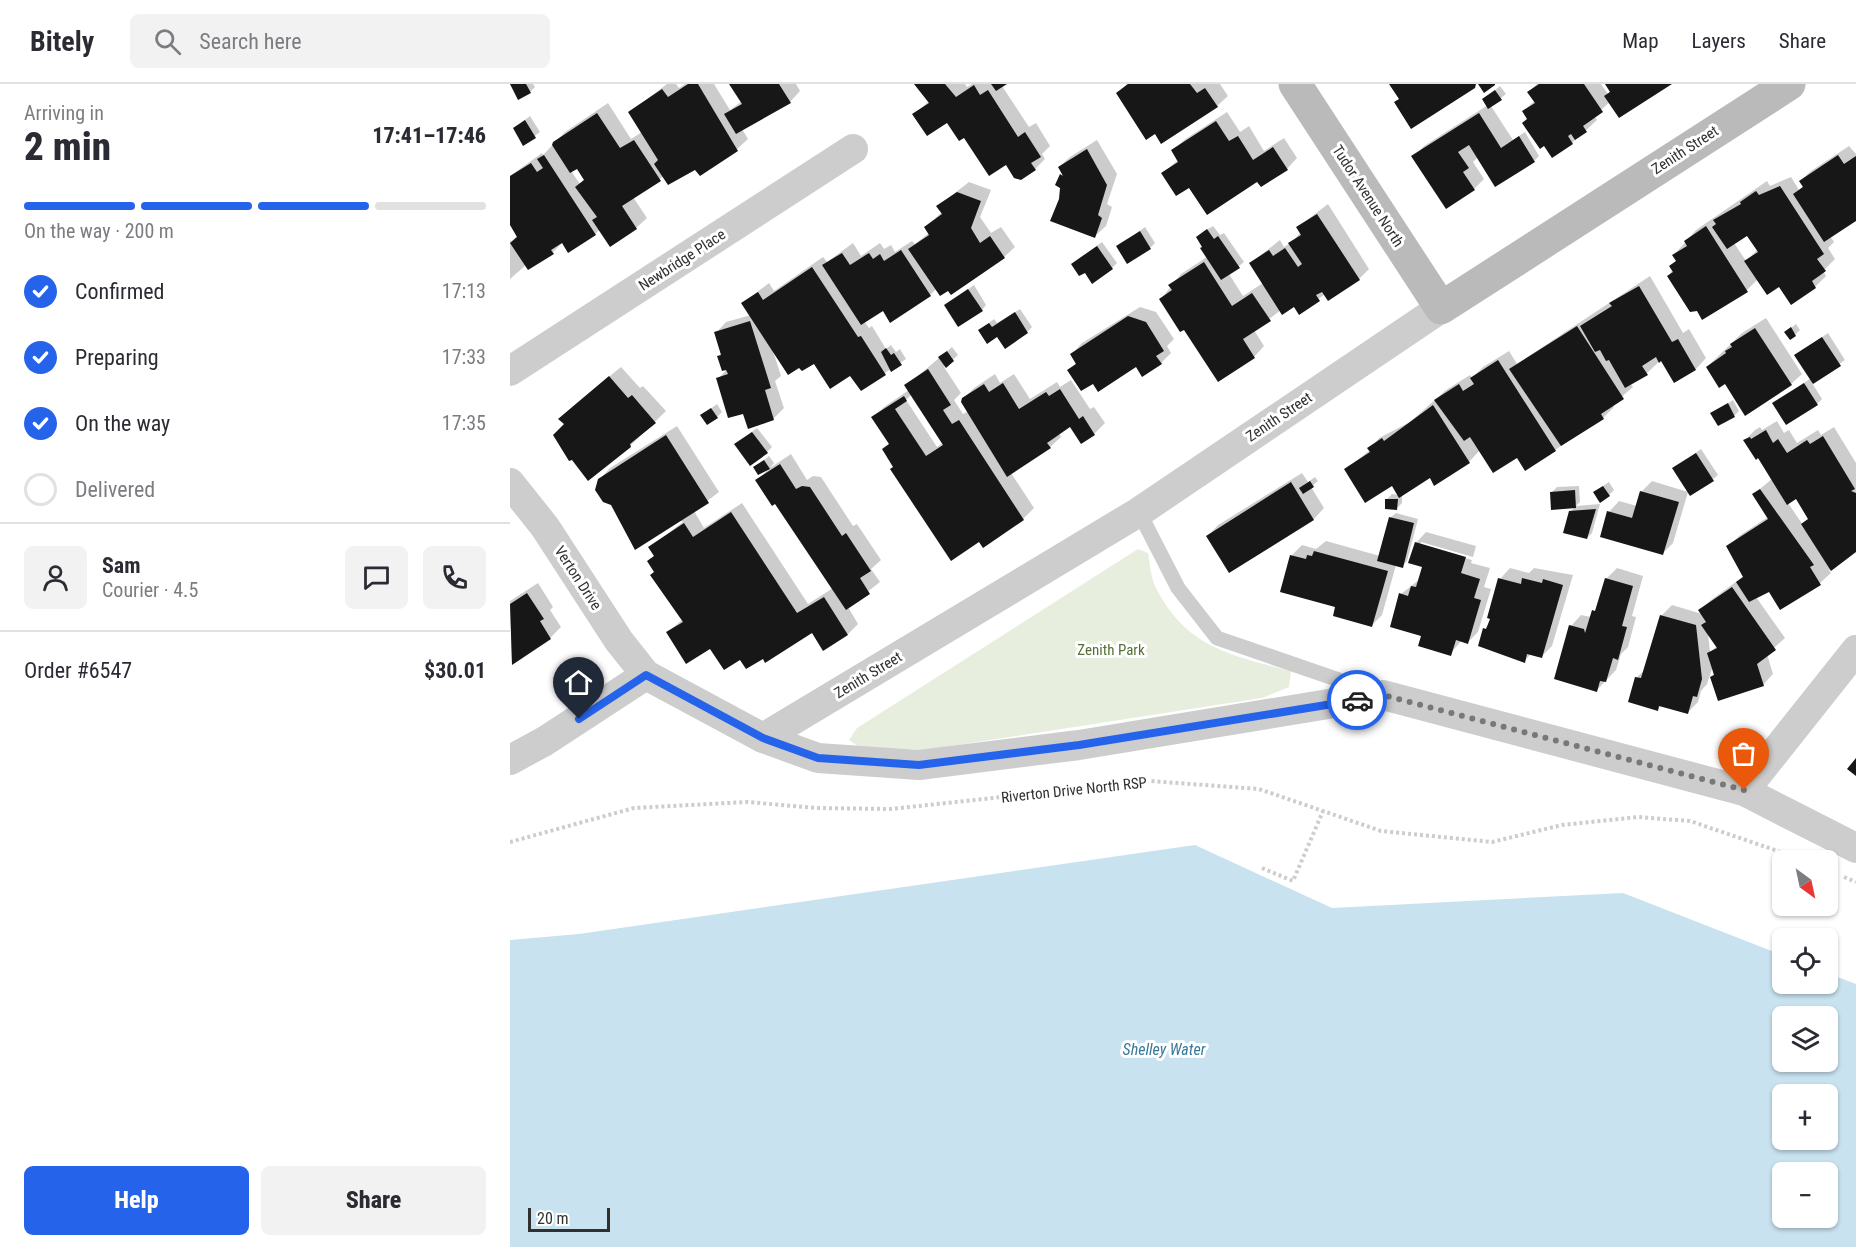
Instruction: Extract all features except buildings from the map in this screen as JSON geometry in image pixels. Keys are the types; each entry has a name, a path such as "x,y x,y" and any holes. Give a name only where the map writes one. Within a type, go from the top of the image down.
{"street":[{"name":"Tudor Avenue North","path":"1294,84 1441,308"},
{"name":"Zenith Street","path":"763,738 1139,512 1441,308 1789,84"},
{"name":"Newbridge Place","path":"510,371 853,149"},
{"name":"Verton Drive","path":"510,483 545,526 619,641 646,675"},
{"path":"1744,790 1856,650"},
{"path":"510,760 545,741 646,675 763,738 818,758 919,765 1079,745 1383,695 1744,790 1856,848"}],"lane":[{"path":"1139,512 1178,588 1217,638 1383,695"}],"path":[{"name":"Riverton Drive North RSP","path":"510,842 634,808 747,802 818,808 891,809 1150,781 1259,789 1381,831 1492,842 1573,824 1638,817 1690,821 1775,850"},
{"path":"1262,868 1293,881 1323,811"}],"green space":[{"name":"Zenith Park","path":"1138,549 1148,553 1157,590 1169,610 1182,625 1213,647 1291,671 1289,687 1262,698 925,750 859,747 849,740 857,728"}],"water":[{"name":"Shelley Water","path":"1195,845 1332,908 1623,893 1772,951 1772,994 1838,994 1838,977 1856,984 1856,1247 510,1247 510,940 579,934"}],"way so far":[{"path":"1357,700 1383,695 1744,790"}],"route":[{"path":"579,719 646,675 763,738 818,758 919,765 1079,745 1357,700"}]}
